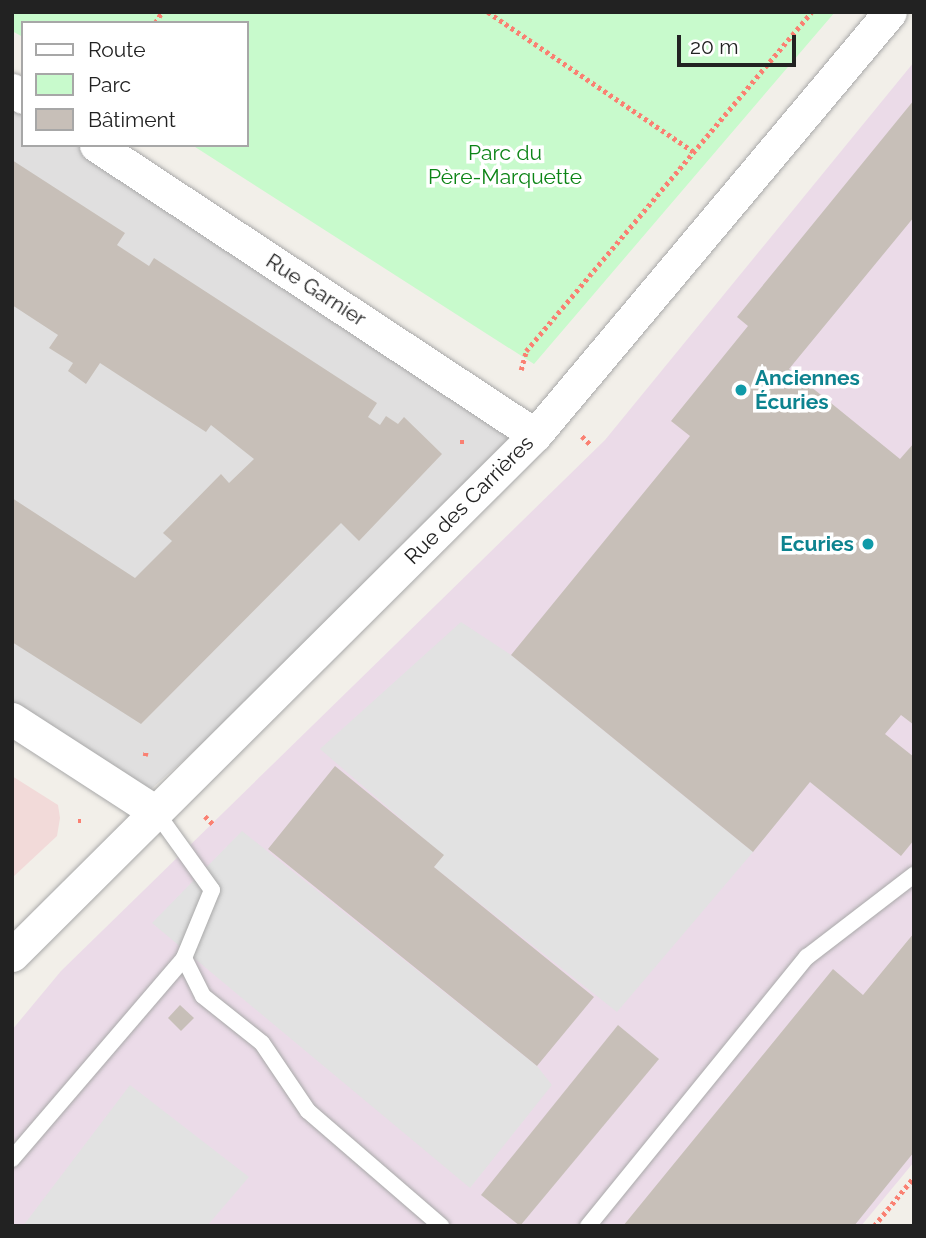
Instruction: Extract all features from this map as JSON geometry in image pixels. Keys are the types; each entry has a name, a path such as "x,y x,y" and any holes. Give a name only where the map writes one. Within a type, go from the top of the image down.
{"street":[{"name":"Rue des Carrières","path":"12,955 535,435 890,12"},
{"name":"Rue Garnier","path":"99,147 535,435"},
{"path":"12,719 156,812"}],"lane":[{"path":"12,1159 184,958 212,890 156,812"},
{"path":"588,1226 807,957 914,875"},
{"path":"184,958 203,996 262,1043 308,1111 441,1226"}],"path":[{"path":"488,12 694,152"},
{"path":"521,370 526,351 811,12"},
{"path":"204,815 214,825"},
{"path":"874,1226 914,1177"}],"shaded area":[{"path":"914,62 914,1162 861,1226 12,1226 12,1030 61,971 605,440"},
{"path":"12,91 21,97 21,147 97,147 523,436 341,621 150,790 12,705"},
{"path":"461,622 511,655 753,852 617,1012 434,867 443,855 320,749"},
{"path":"12,776 58,805 60,818 57,836 12,878"},
{"path":"242,831 537,1066 552,1085 470,1188 152,923"},
{"path":"130,1085 249,1177 207,1226 23,1226"}],"green space":[{"name":"Parc du Père-Marquette","path":"12,12 835,12 534,364 195,147 248,147 248,21 21,21 21,36 12,31"}],"building":[{"path":"914,100 914,217 789,369 900,459 914,443 914,725 901,715 885,734 914,757 914,840 901,856 810,782 753,852 511,655 690,436 671,421 748,326 737,317"},
{"path":"12,160 125,233 117,245 149,266 154,258 377,403 368,417 380,425 386,416 398,424 404,417 442,454 359,541 341,523 141,724 12,642 12,498 135,578 172,541 163,533 221,474 229,483 254,459 211,425 206,432 100,363 86,384 68,371 73,363 49,348 58,335 12,305"},
{"path":"335,766 444,855 434,867 594,997 537,1066 268,849"},
{"path":"914,933 914,1152 854,1226 623,1226 833,969 863,995"},
{"path":"180,1005 194,1018 181,1031 168,1018"},
{"path":"618,1025 659,1059 520,1226 481,1195"}],"place":[{"name":"Anciennes Écuries","path":"741,390"},
{"name":"Ecuries","path":"868,544"}]}
